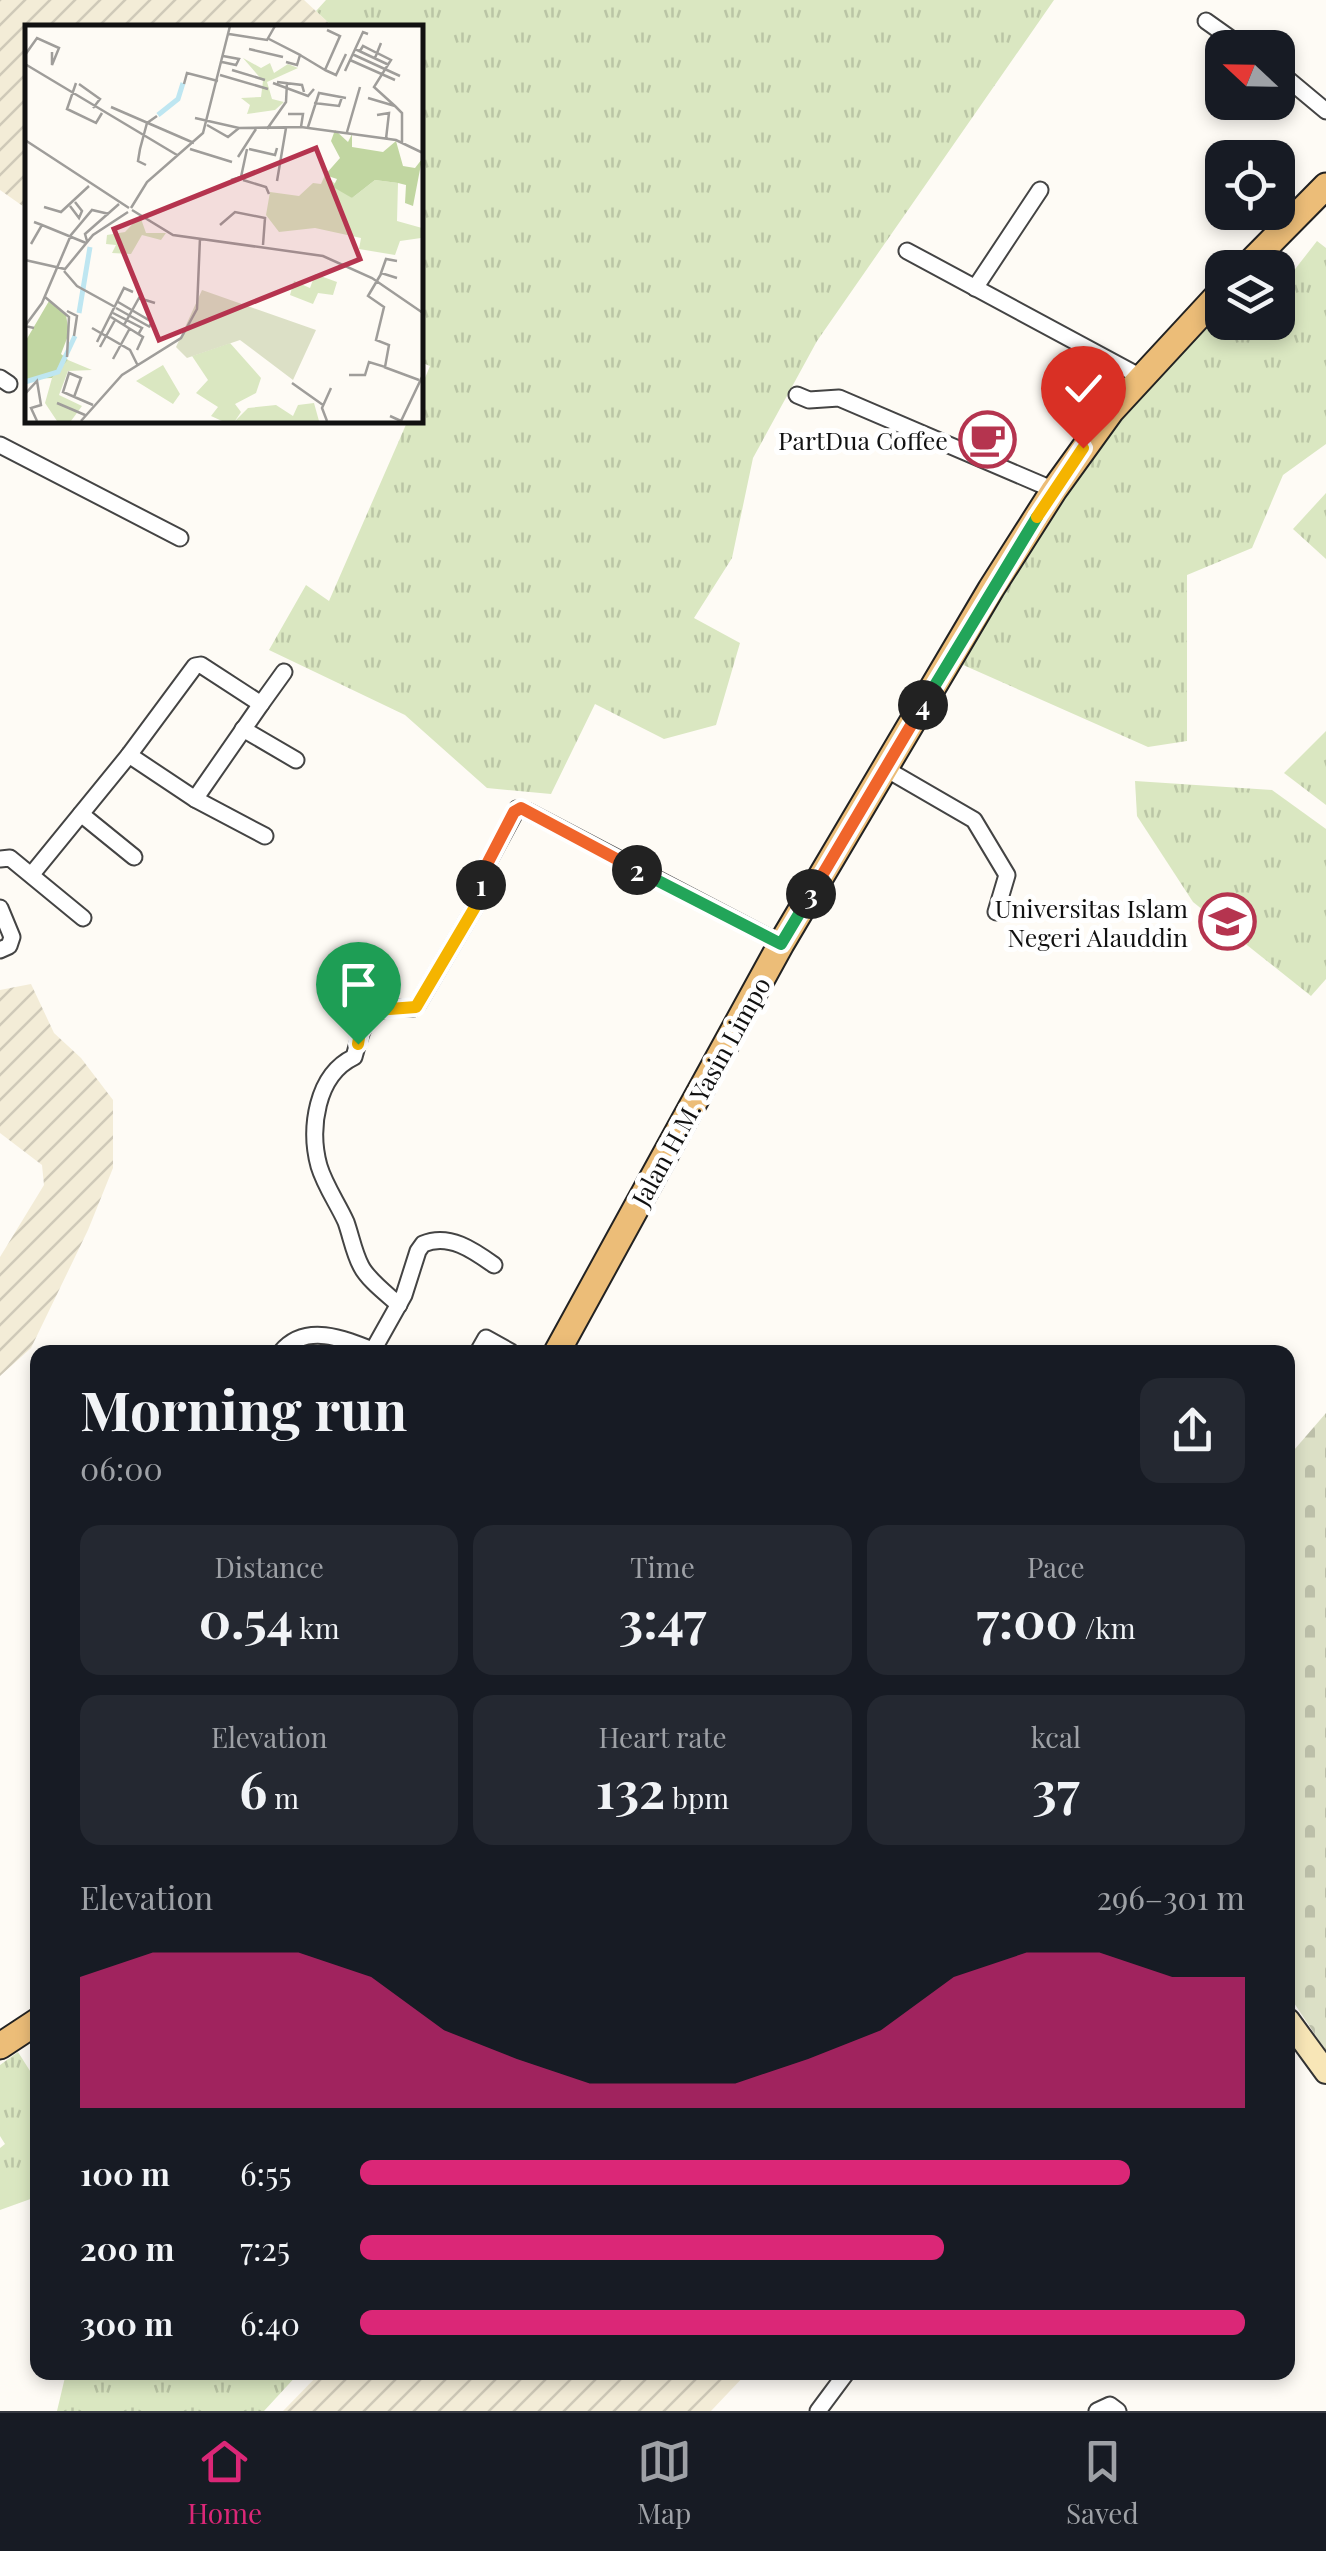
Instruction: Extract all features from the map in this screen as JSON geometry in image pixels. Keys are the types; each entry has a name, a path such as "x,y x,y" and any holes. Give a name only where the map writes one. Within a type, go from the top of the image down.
{"main road":[{"path":"1264,250 1326,186"},
{"name":"Jalan H.M. Yasin Limpo","path":"561,1345 781,944 978,612 1054,490 1111,411 1205,309"},
{"path":"0,2046 30,2026"}],"street":[{"path":"1206,21 1219,30"},
{"path":"1295,85 1326,111"},
{"path":"975,288 1040,190"},
{"path":"907,252 1141,377"},
{"path":"798,395 809,400 839,398 1054,490"},
{"path":"0,445 180,538"},
{"path":"32,874 198,665 262,704"},
{"path":"195,798 284,672"},
{"path":"243,729 296,760"},
{"path":"129,755 264,836"},
{"path":"886,768 974,820 1007,875 996,912"},
{"path":"399,1305 362,1269 320,1166 316,1145 320,1095 328,1081 354,1057 360,1032 366,1028 371,1014 383,1008 413,1008 418,1004 478,902 485,868 517,809 526,810 781,944"},
{"path":"81,814 134,858"},
{"path":"0,859 10,858 83,918"},
{"path":"0,908 12,938 9,946 0,950"},
{"path":"378,1345 410,1282 418,1251 429,1241 462,1246 494,1265"},
{"path":"289,1345 298,1337 313,1334 350,1345"},
{"path":"1295,2030 1326,2072"},
{"path":"818,2411 841,2380"},
{"path":"1097,2411 1105,2405 1118,2411"}],"shaded area":[{"path":"0,0 304,0 331,25 25,25 25,208 0,190"},
{"path":"31,984 54,1033 81,1058 113,1100 113,1168 32,1345 0,1376 0,1257 44,1185 42,1165 0,1133 0,990"},
{"path":"313,2380 740,2380 711,2411 283,2411"}],"green space":[{"path":"326,0 1054,0 817,341 753,458 732,558 694,618 740,643 716,725 664,739 595,704 551,794 487,788 405,715 269,650 306,585 329,601 407,422 422,422 422,385 430,366 422,363 422,25 331,25 316,11"},
{"path":"1317,241 1326,248 1326,444 1283,475 1252,548 1187,575 1187,741 1148,747 961,664 1064,497 1133,398 1205,321 1205,340 1295,340 1295,269"},
{"path":"1326,493 1326,559 1293,529"},
{"path":"1326,731 1326,805 1284,773"},
{"path":"1135,781 1272,790 1326,829 1326,979 1311,996 1193,902 1137,816"},
{"path":"1326,1413 1326,2051 1295,2004 1295,1449"},
{"path":"18,2052 30,2071 30,2199 0,2210 0,2148 5,2144 0,2136 0,2065"},
{"path":"64,2380 293,2380 264,2411 57,2411"}],"place":[{"name":"PartDua Coffee","path":"987,439"},
{"name":"Universitas Islam Negeri Alauddin","path":"1227,921"}],"route":[{"path":"358,1044 360,1032 376,1010 416,1007 478,902 485,868 521,808 781,944 978,612 1083,448"}]}
